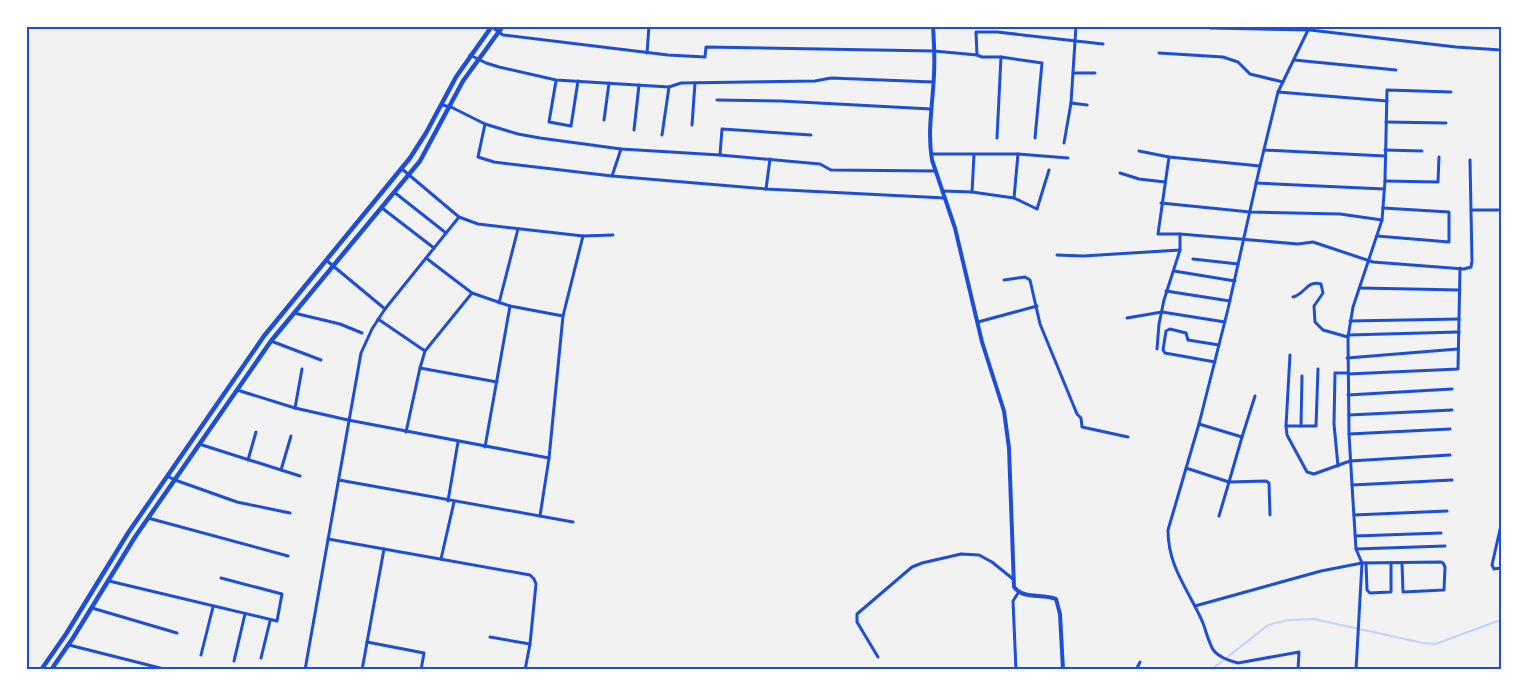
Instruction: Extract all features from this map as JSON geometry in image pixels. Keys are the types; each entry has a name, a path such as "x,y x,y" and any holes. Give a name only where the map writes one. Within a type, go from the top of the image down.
{"main road":[{"path":"51,670 69,645 148,518 271,341 425,152 463,81 503,26"},
{"path":"41,670 128,533 264,336 402,169 419,145 456,77 492,27"},
{"path":"456,77 463,81"},
{"path":"52,654 59,658"}],"street":[{"path":"647,52 649,26"},
{"path":"933,26 934,82 929,132 931,154 960,246 982,342 1004,411 1008,448 1014,588 1018,593 1048,595 1056,599 1060,614 1063,670"},
{"path":"1064,143 1071,103 1076,26"},
{"path":"492,27 503,35 705,57 706,47 771,50 934,51 1042,63 1034,138"},
{"path":"1210,28 1310,28 1456,47 1501,50"},
{"path":"1298,670 1299,652 1238,663 1229,661 1214,651 1175,568 1168,546 1170,521 1215,362 1278,92 1310,28"},
{"path":"977,55 976,32 997,32 1103,44"},
{"path":"1159,53 1223,57 1238,62 1250,74 1283,82"},
{"path":"470,55 499,67 556,80 669,87 681,83 816,81 831,78 934,82"},
{"path":"997,138 1001,57"},
{"path":"1294,60 1396,70"},
{"path":"1073,73 1094,73"},
{"path":"556,80 549,122 571,126 578,81"},
{"path":"604,120 609,83"},
{"path":"692,125 695,83"},
{"path":"634,130 639,85"},
{"path":"662,135 669,87"},
{"path":"1392,563 1391,592 1370,593 1367,590 1364,563 1356,549 1350,461 1348,336 1350,321 1382,220 1388,90 1451,92"},
{"path":"1278,92 1387,102"},
{"path":"718,100 781,101 931,109"},
{"path":"1071,103 1087,105"},
{"path":"442,105 485,124 525,136 621,149 770,158 820,164 830,170 936,171"},
{"path":"1386,122 1446,123"},
{"path":"485,124 478,157 494,162 612,176 766,190 945,198"},
{"path":"720,154 722,129 812,135"},
{"path":"612,176 621,149"},
{"path":"1264,150 1385,156"},
{"path":"1385,150 1422,151"},
{"path":"1139,151 1168,157 1260,166"},
{"path":"931,154 1018,154 1068,158"},
{"path":"972,192 974,154"},
{"path":"1014,198 1018,154"},
{"path":"1168,157 1158,234 1180,234 1298,244 1313,242 1369,261 1460,268 1471,267 1470,160"},
{"path":"1385,181 1438,182 1440,157"},
{"path":"766,190 770,158"},
{"path":"402,169 459,216 478,224 583,236 613,235"},
{"path":"943,191 972,192 1014,198 1037,209 1049,170"},
{"path":"1120,173 1139,179 1165,182"},
{"path":"1256,183 1384,189"},
{"path":"394,192 446,233"},
{"path":"1161,203 1250,212 1340,214 1382,220"},
{"path":"381,207 434,248"},
{"path":"1377,236 1449,242 1449,212 1383,208"},
{"path":"1471,210 1501,210"},
{"path":"305,670 361,353 365,342 385,309 459,216"},
{"path":"499,302 518,229"},
{"path":"1157,349 1166,291 1180,250 1180,234"},
{"path":"540,516 549,458 563,316 583,236"},
{"path":"1057,255 1084,256 1180,250"},
{"path":"426,258 472,293 510,306 563,316"},
{"path":"1193,259 1238,264"},
{"path":"326,260 385,309"},
{"path":"1338,466 1334,424 1335,373 1458,369 1460,268"},
{"path":"1174,271 1235,281"},
{"path":"1004,280 1028,278 1032,284 1040,324 1080,418 1082,427 1128,437"},
{"path":"1293,297 1300,295 1308,285 1313,283 1321,284 1323,293 1314,306 1315,322 1323,330 1348,336 1459,332"},
{"path":"1360,288 1460,290"},
{"path":"1166,291 1230,301"},
{"path":"406,432 425,351 472,293"},
{"path":"485,447 510,306"},
{"path":"978,322 1037,306"},
{"path":"1127,318 1162,312 1225,322"},
{"path":"293,313 340,324 362,333"},
{"path":"378,319 425,351"},
{"path":"1350,321 1459,319"},
{"path":"1215,362 1165,353 1163,350 1166,331 1170,329 1186,333 1188,340 1219,345"},
{"path":"271,341 321,360"},
{"path":"1347,358 1458,349"},
{"path":"1290,355 1287,435 1307,472 1314,474 1350,461 1450,455"},
{"path":"420,368 497,382"},
{"path":"295,408 302,369"},
{"path":"1286,426 1316,426 1318,369"},
{"path":"1300,426 1302,376"},
{"path":"1348,395 1452,388"},
{"path":"237,390 295,408 348,420 549,458"},
{"path":"1219,516 1255,396"},
{"path":"1349,415 1452,410"},
{"path":"1199,424 1242,437"},
{"path":"1349,434 1450,429"},
{"path":"248,460 256,432"},
{"path":"281,470 291,436"},
{"path":"448,501 458,442"},
{"path":"199,444 300,476"},
{"path":"1186,468 1229,482 1268,481 1270,515"},
{"path":"167,476 238,502 290,513"},
{"path":"340,480 448,501 573,522"},
{"path":"1352,485 1452,480"},
{"path":"441,559 454,502"},
{"path":"1354,515 1447,511"},
{"path":"148,518 288,556"},
{"path":"1501,525 1492,565 1494,569 1501,568"},
{"path":"1355,536 1441,533"},
{"path":"328,539 530,575 536,584 530,644 525,670"},
{"path":"1356,549 1445,546"},
{"path":"362,670 384,549"},
{"path":"878,657 857,622 857,614 916,564 961,554 979,554 1013,579"},
{"path":"1194,606 1321,571 1364,563 1392,563 1402,563 1443,563 1445,567 1444,590 1403,592 1402,563"},
{"path":"1356,670 1364,563"},
{"path":"109,581 274,622 278,620 282,594 221,578"},
{"path":"1016,670 1013,601 1018,593"},
{"path":"201,655 213,607"},
{"path":"92,608 177,633"},
{"path":"234,661 245,614"},
{"path":"261,658 270,621"},
{"path":"490,637 530,644"},
{"path":"367,642 424,653 421,670"},
{"path":"69,645 168,670"},
{"path":"1136,670 1140,662"}],"waterway":[{"path":"1211,670 1268,625 1288,620 1314,619 1435,644 1501,620"}]}
